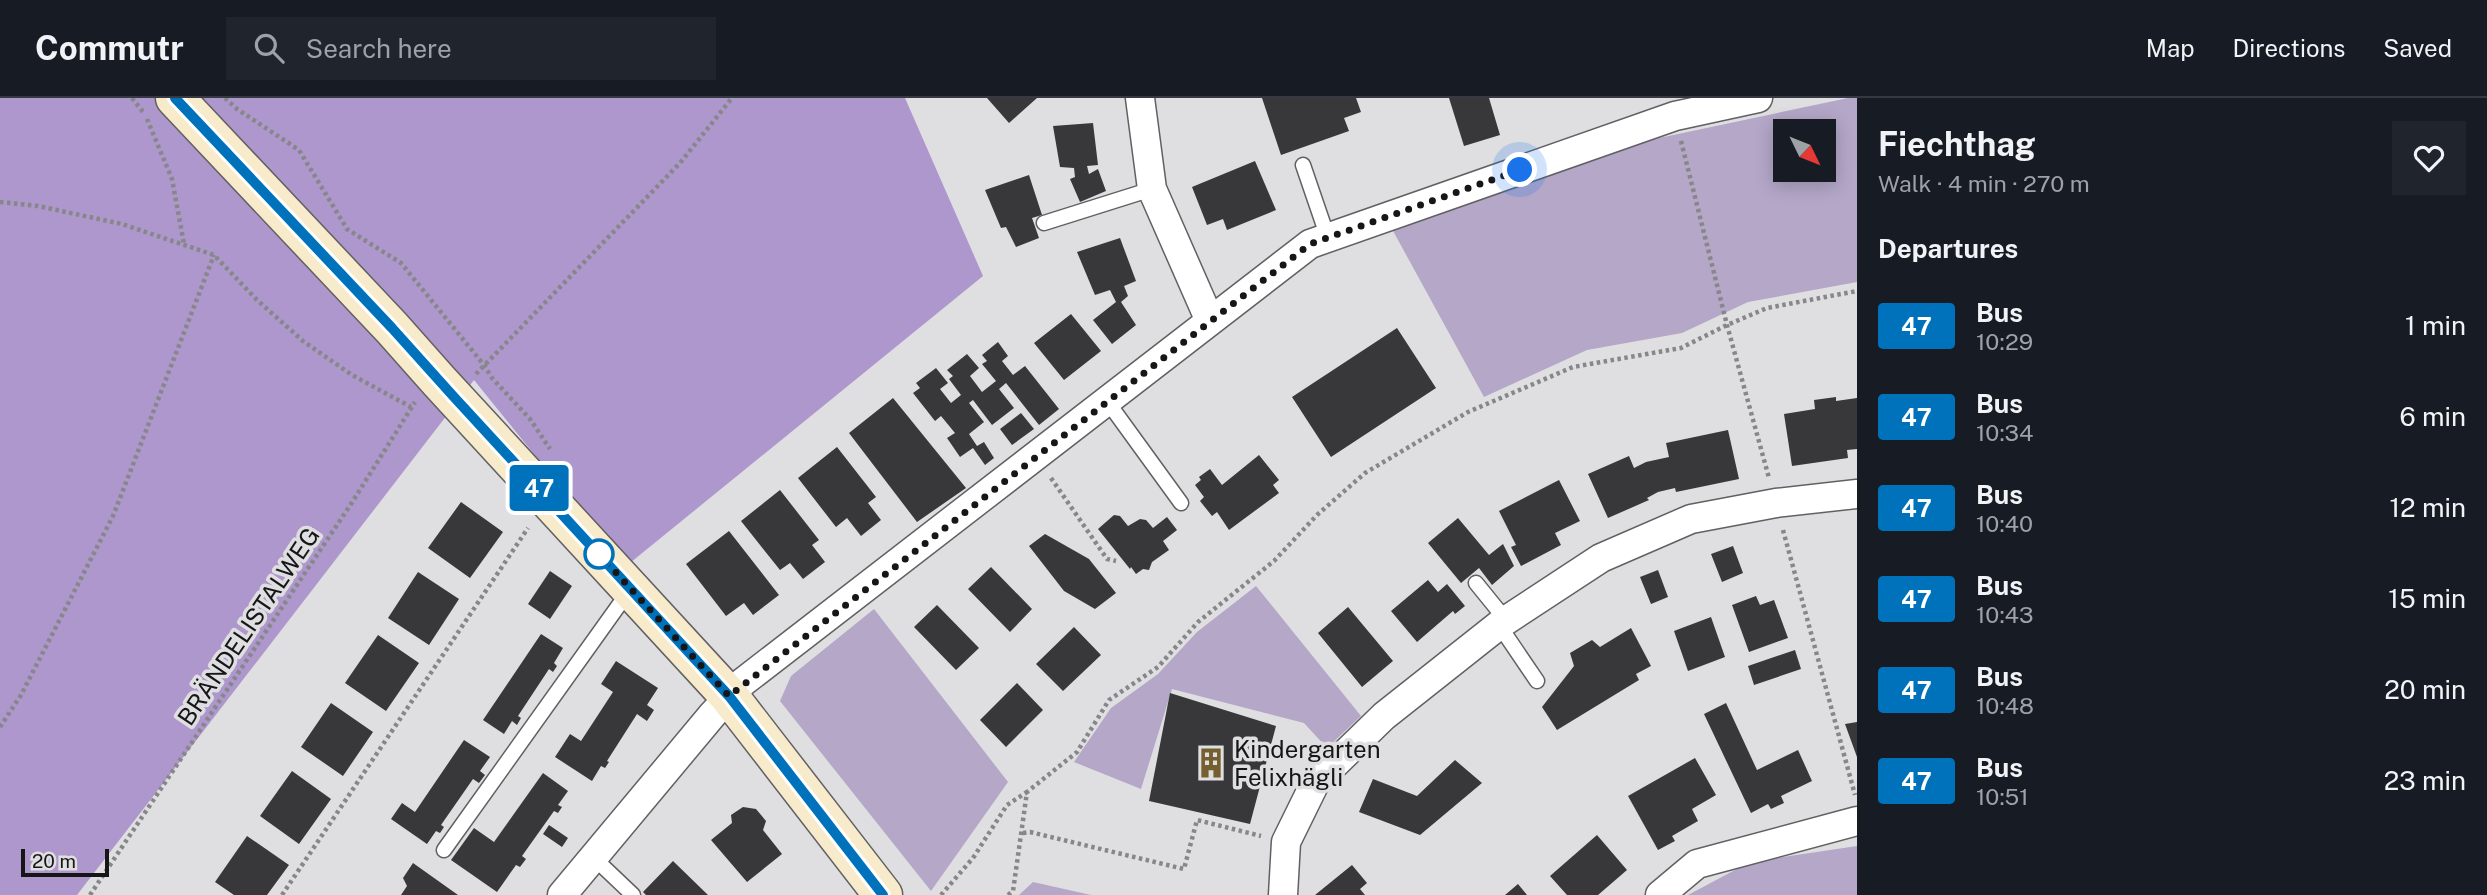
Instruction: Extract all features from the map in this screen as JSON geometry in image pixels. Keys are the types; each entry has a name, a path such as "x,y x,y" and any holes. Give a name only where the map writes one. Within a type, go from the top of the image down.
{"street":[{"path":"175,98 392,328 729,696 883,894"},
{"path":"1140,98 1152,189 1210,321"},
{"path":"562,895 729,696 1310,244 1675,116 1758,98"},
{"path":"1283,895 1286,842 1315,783 1384,716 1503,623 1601,558 1691,519 1776,503 1857,494"},
{"path":"1660,895 1697,864 1857,821"}],"lane":[{"path":"1303,165 1328,238"},
{"path":"1044,223 1152,189"},
{"path":"1107,401 1181,503"},
{"path":"1476,583 1537,681"},
{"path":"444,850 632,590"},
{"path":"593,857 633,895"}],"path":[{"path":"132,98 146,117 172,179 185,245"},
{"path":"225,98 237,109 299,150 347,229 401,263 484,365"},
{"name":"BRÄNDELISTALWEG","path":"90,895 351,504 411,407 484,365 680,163 732,98"},
{"path":"1675,116 1727,325 1857,803"},
{"path":"0,202 38,206 122,224 214,255 256,299 303,341 352,375 411,407"},
{"path":"0,727 21,695 113,516 214,255"},
{"path":"941,895 973,858 1007,805 1077,752 1109,700 1158,667 1198,622 1274,561 1317,515 1365,473 1468,412 1573,367 1681,348 1767,308 1857,291"},
{"path":"1036,456 1107,559 1116,561"},
{"path":"282,895 548,498"},
{"path":"1009,895 1013,891 1027,792"},
{"path":"1023,833 1030,832 1184,869 1197,820 1286,842"}],"shaded area":[{"path":"0,98 905,98 983,276 625,567 474,380 77,895 0,895"},
{"path":"1857,98 1857,282 1748,302 1682,333 1587,350 1484,397 1392,229 1588,153"},
{"path":"1256,586 1361,716 1327,748 1304,723 1172,689 1141,789 1074,762 1111,708 1158,674 1197,632"},
{"path":"874,609 1008,782 931,891 780,701 791,676"},
{"path":"1857,846 1857,895 1688,895 1750,862"},
{"path":"1033,882 1091,895 1019,895"}],"building":[{"path":"987,98 1037,98 1009,123"},
{"path":"1262,98 1356,98 1361,112 1344,118 1349,131 1281,155"},
{"path":"1449,98 1489,98 1500,135 1464,146"},
{"path":"1093,123 1098,165 1087,166 1089,174 1098,169 1106,191 1080,202 1070,179 1075,177 1074,168 1060,167 1053,126"},
{"path":"1255,161 1276,210 1227,230 1223,219 1207,225 1192,187"},
{"path":"1029,175 1042,215 1032,218 1039,238 1016,247 1006,227 1001,228 985,190"},
{"path":"1120,238 1136,281 1124,286 1128,296 1121,302 1136,325 1112,344 1093,320 1116,302 1110,290 1095,295 1077,252"},
{"path":"1071,314 1101,351 1064,380 1034,343"},
{"path":"1397,328 1436,388 1331,457 1292,397"},
{"path":"998,342 1008,356 1002,361 1013,375 1025,366 1059,409 1039,425 1006,383 999,389 1014,408 992,425 973,400 969,403 984,422 969,434 977,446 984,442 994,458 985,465 973,448 960,457 947,438 955,433 941,416 935,421 913,393 920,388 916,383 936,368 948,383 940,389 951,403 961,395 949,379 953,376 947,370 967,354 979,368 970,376 982,392 996,381 982,364 987,361 982,355"},
{"path":"1836,397 1836,401 1857,398 1857,449 1847,450 1848,458 1792,466 1784,414 1815,409 1814,400"},
{"path":"893,398 966,488 917,522 849,433"},
{"path":"1021,413 1034,429 1012,445 1000,429"},
{"path":"1728,430 1739,479 1676,492 1675,488 1658,492 1647,498 1649,500 1608,518 1588,474 1629,456 1634,468 1646,462 1669,457 1666,443"},
{"path":"837,447 876,497 868,503 881,520 861,536 847,518 836,527 798,478"},
{"path":"1259,455 1279,480 1273,485 1279,493 1229,530 1217,512 1212,516 1200,501 1204,497 1195,485 1201,480 1199,477 1210,469 1222,485"},
{"path":"1559,480 1580,521 1555,533 1561,545 1521,566 1511,547 1516,545 1499,511"},
{"path":"780,490 819,540 812,545 825,562 803,579 790,563 780,570 741,521"},
{"path":"461,502 503,532 470,578 428,548"},
{"path":"1114,515 1120,516 1128,526 1140,519 1146,520 1153,528 1167,517 1177,530 1163,541 1169,550 1152,562 1149,570 1143,569 1136,574 1098,529"},
{"path":"1458,518 1489,555 1503,544 1514,566 1492,585 1479,568 1461,583 1428,543"},
{"path":"729,531 779,595 753,615 744,603 726,616 686,564"},
{"path":"1045,534 1089,559 1116,593 1095,609 1064,591 1029,546"},
{"path":"1733,546 1743,573 1722,582 1711,554"},
{"path":"991,567 1032,609 1010,632 968,589"},
{"path":"1658,570 1668,597 1651,604 1640,577"},
{"path":"550,571 572,586 550,619 528,604"},
{"path":"418,572 459,599 429,645 388,618"},
{"path":"1428,580 1438,592 1447,584 1465,606 1455,614 1453,611 1417,642 1391,611"},
{"path":"1756,596 1760,605 1774,600 1788,638 1749,652 1732,605"},
{"path":"937,605 979,648 956,670 914,627"},
{"path":"1348,607 1393,661 1362,687 1318,633"},
{"path":"1711,617 1725,657 1688,671 1674,631"},
{"path":"1074,627 1101,655 1063,691 1036,664"},
{"path":"1631,628 1651,666 1636,674 1639,680 1557,730 1542,707 1574,666 1570,653 1592,640 1600,647"},
{"path":"541,634 563,648 554,663 557,666 553,672 549,669 518,716 521,718 517,725 512,721 504,734 483,720"},
{"path":"378,635 419,663 386,711 345,683"},
{"path":"1795,650 1801,669 1754,685 1748,666"},
{"path":"616,661 658,688 647,705 654,710 647,721 637,714 605,768 601,766 592,781 555,757 570,734 581,741 613,692 601,684"},
{"path":"1017,683 1043,710 1006,747 980,720"},
{"name":"Kindergarten Felixhägli","path":"1170,693 1276,726 1250,824 1149,801"},
{"path":"331,703 373,732 343,776 301,747"},
{"path":"1726,703 1757,770 1798,750 1812,781 1781,796 1784,803 1771,809 1768,804 1751,813 1704,714"},
{"path":"1857,722 1857,757 1845,724"},
{"path":"464,740 490,757 480,771 485,775 479,783 473,779 441,825 444,827 440,833 436,831 427,844 391,819 402,803 415,812"},
{"path":"1695,758 1716,795 1692,809 1698,821 1672,836 1675,841 1658,850 1628,796"},
{"path":"1455,760 1482,783 1420,835 1359,812 1373,779 1417,796"},
{"path":"292,771 331,799 299,844 260,816"},
{"path":"543,773 568,791 558,805 562,807 558,813 554,811 522,856 526,859 520,867 516,865 497,892 451,860 474,828 494,842"},
{"path":"743,807 756,809 766,821 763,830 782,854 747,882 711,840 732,823 731,815"},
{"path":"549,825 568,838 562,847 543,834"},
{"path":"1597,835 1627,870 1598,895 1567,895 1550,876"},
{"path":"247,836 289,865 267,895 234,895 215,882"},
{"path":"673,861 708,895 646,895 643,892"},
{"path":"413,863 458,895 401,895 407,886 403,878"},
{"path":"1352,865 1367,883 1360,889 1365,895 1315,895"},
{"path":"1518,884 1527,895 1505,895"}],"bus line":[{"name":"47","path":"175,98 392,328 729,696 883,895"}],"place":[{"name":"Kindergarten Felixhägli","path":"1211,763"}],"route":[{"path":"599,554 729,696 743,682 1310,244 1520,170"}]}
